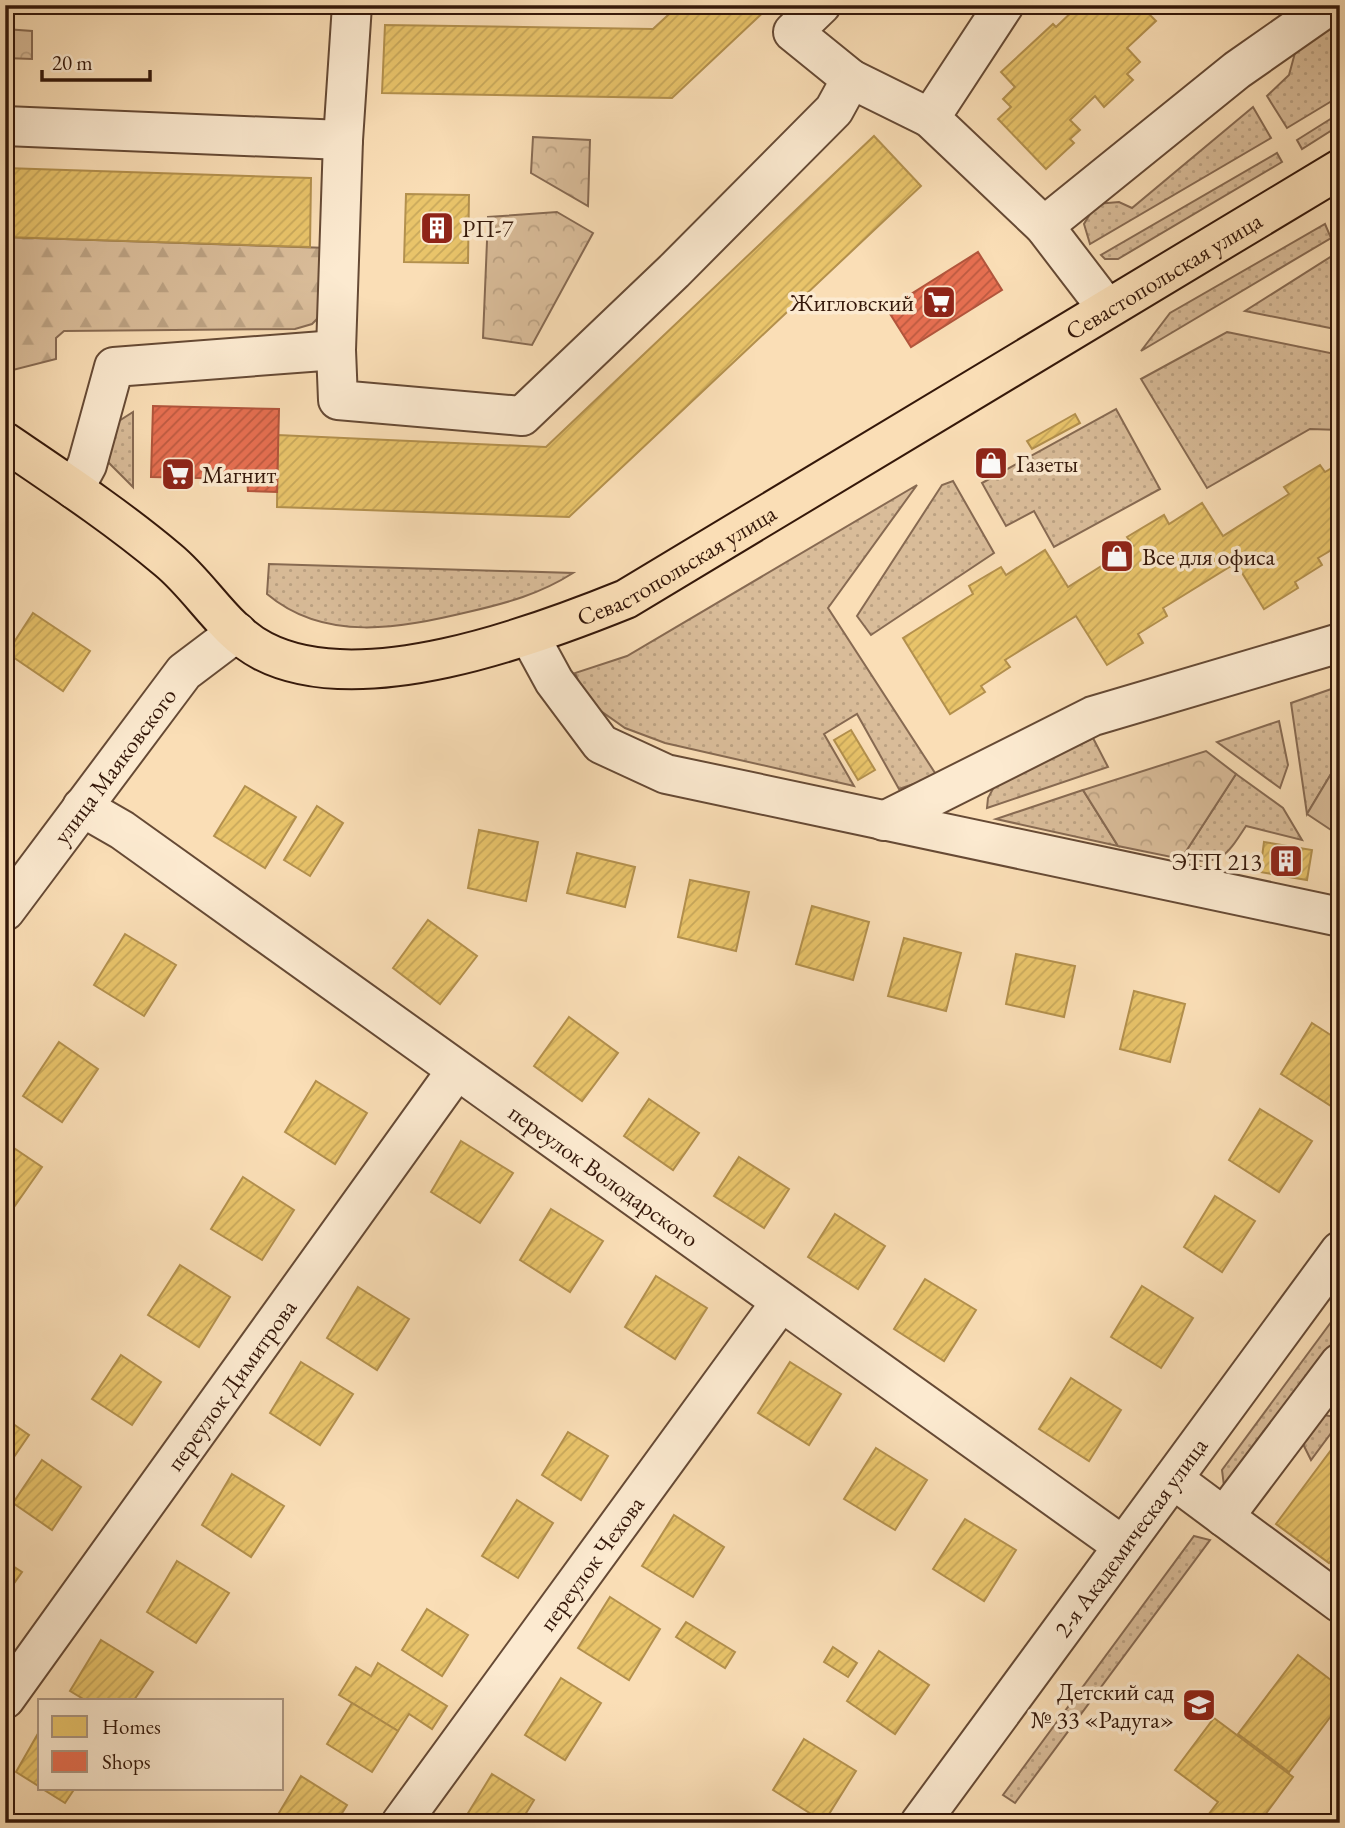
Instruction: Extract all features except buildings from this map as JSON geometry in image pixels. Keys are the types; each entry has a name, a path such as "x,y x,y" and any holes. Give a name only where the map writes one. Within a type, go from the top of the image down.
{"main road":[{"name":"Севастопольская улица","path":"5,442 74,489 170,561 237,632 262,651 283,660 345,669 378,668 448,657 530,637 626,599 1106,307 1332,181"}],"street":[{"path":"352,5 343,140 336,350 338,400 522,416 674,271 834,110 851,79"},
{"path":"821,5 793,32 851,79 930,118 1044,226 1106,307"},
{"path":"930,118 1004,5"},
{"path":"1044,226 1237,69 1330,5"},
{"path":"5,126 343,140"},
{"path":"74,489 87,465 114,367 336,350"},
{"name":"улица Маяковского","path":"5,911 184,672 237,632"},
{"path":"530,637 554,681 601,744 666,774 1340,917"},
{"path":"884,821 1093,716 1340,643"},
{"name":"переулок Володарского","path":"82,807 122,830 1123,1546"},
{"name":"переулок Димитрова","path":"5,1699 456,1071"},
{"name":"2-я Академическая улица","path":"920,1823 1340,1251"},
{"name":"переулок Чехова","path":"401,1823 781,1302"},
{"path":"1223,1517 1340,1363"},
{"path":"1172,1479 1340,1603"}],"green space":[{"path":"1340,17 1340,96 1287,128 1267,96 1289,75 1296,49"},
{"path":"5,29 32,31 32,59 5,58"},
{"path":"1253,107 1271,138 1090,244 1084,224 1096,204 1119,202 1132,208"},
{"path":"1340,113 1340,125 1302,149 1297,140"},
{"path":"533,137 590,140 588,206 531,173"},
{"path":"1277,153 1282,162 1118,259 1105,259 1101,255"},
{"path":"557,212 593,233 532,345 483,338 488,217"},
{"path":"1325,224 1331,238 1141,351 1170,313"},
{"path":"5,237 328,248 321,315 312,324 295,329 64,331 56,338 56,359 5,372"},
{"path":"1332,256 1340,271 1340,330 1245,311"},
{"path":"1227,332 1340,355 1340,430 1310,429 1207,488 1141,379"},
{"path":"1116,409 1160,489 1054,547 1034,511 1006,526 982,483"},
{"path":"133,412 133,487 102,456 119,421"},
{"path":"953,481 994,553 871,635 857,616 942,485"},
{"path":"917,485 828,608 937,776 899,789 857,714 824,734 854,786 665,743 625,728 598,709 582,690 575,673 627,656"},
{"path":"269,564 573,573 536,592 496,605 416,623 364,627 313,620 267,594"},
{"path":"1340,686 1340,759 1307,814 1291,703"},
{"path":"1279,721 1288,765 1280,788 1217,742"},
{"path":"1093,738 1108,767 987,808 988,798 995,785"},
{"path":"1206,751 1236,774 1181,859 1118,846 1083,790"},
{"path":"1340,759 1340,836 1307,814"},
{"path":"1236,774 1283,808 1302,840 1246,826 1232,846 1220,857 1205,861 1181,859"},
{"path":"1083,790 1118,846 996,819"},
{"path":"1340,1310 1340,1351 1224,1486 1222,1470"},
{"path":"1324,1415 1340,1421 1311,1460 1303,1444 1305,1431"},
{"path":"1194,1536 1210,1540 1015,1803 1003,1795"}],"place":[{"name":"РП-7","path":"437,228"},
{"name":"Жигловский","path":"939,302"},
{"name":"Газеты","path":"991,463"},
{"name":"Магнит","path":"178,474"},
{"name":"Все для офиса","path":"1117,556"},
{"name":"ЭТП 213","path":"1286,861"},
{"name":"Детский сад № 33 «Радуга»","path":"1199,1705"}]}
